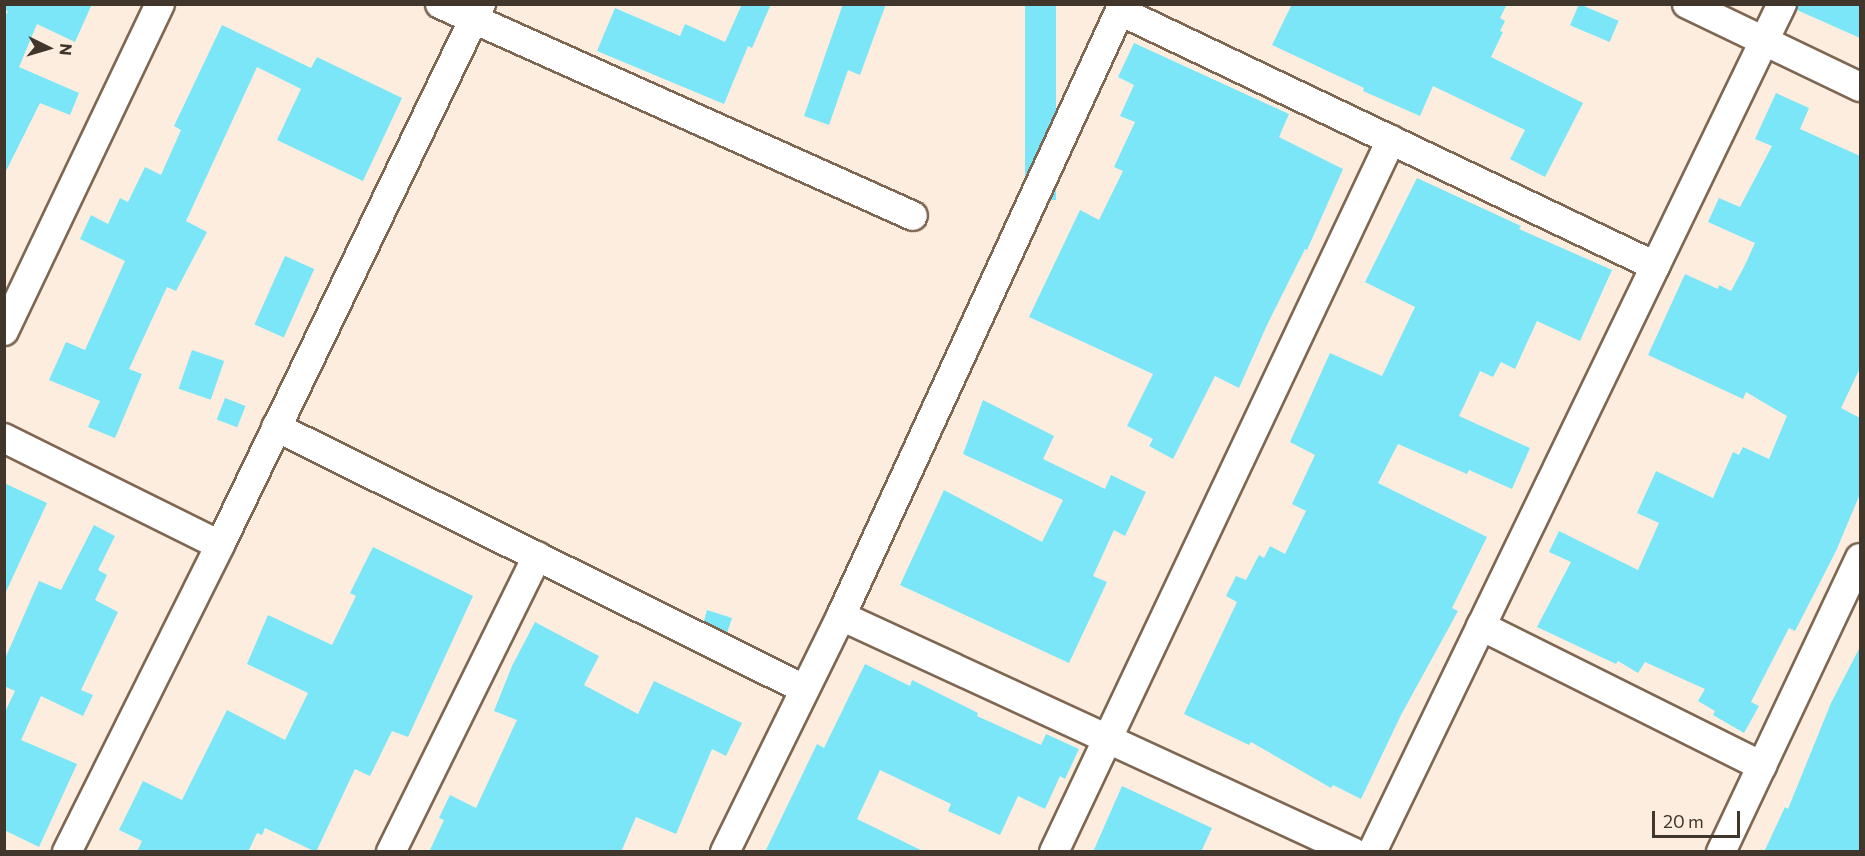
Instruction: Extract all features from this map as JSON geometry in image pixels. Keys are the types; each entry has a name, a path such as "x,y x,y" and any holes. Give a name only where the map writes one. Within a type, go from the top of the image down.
{"street":[{"path":"4,331 160,4"},
{"path":"440,4 478,13 913,216"},
{"path":"1686,4 1860,87"},
{"path":"1372,852 1782,4"},
{"path":"725,852 841,616 1121,8 1655,266"},
{"path":"67,852 220,545 478,13"},
{"path":"1054,852 1391,140"},
{"path":"276,427 804,689"},
{"path":"4,438 220,545"},
{"path":"391,852 537,556"},
{"path":"1721,852 1860,558"},
{"path":"841,616 1353,852"},
{"path":"1481,626 1762,766"}],"building":[{"path":"4,4 92,4 75,42 37,24 19,67 79,93 70,115 40,103 4,175 4,19 8,11 4,10"},
{"path":"742,4 771,4 752,48 748,46 724,104 597,51 615,8 680,36 685,24 725,42"},
{"path":"843,4 886,4 860,75 848,70 829,125 804,116"},
{"path":"1025,4 1056,4 1056,200 1025,200"},
{"path":"1292,4 1507,4 1500,18 1505,21 1500,31 1503,32 1491,57 1583,103 1545,177 1510,159 1525,130 1433,86 1420,116 1363,91 1364,88 1272,45"},
{"path":"1579,4 1619,21 1610,42 1570,25"},
{"path":"1798,4 1860,4 1860,38 1797,10"},
{"path":"222,25 311,68 317,57 402,98 363,181 277,140 301,89 257,67 186,221 207,232 176,291 167,287 129,369 142,374 115,438 88,427 100,401 49,380 66,342 85,350 125,261 80,239 91,215 108,224 120,198 128,202 145,167 161,175 181,130 174,126"},
{"path":"1134,43 1289,114 1279,137 1343,169 1307,250 1305,249 1267,325 1239,388 1215,376 1173,459 1149,446 1153,439 1127,426 1153,374 1029,317 1080,210 1099,220 1123,171 1114,167 1135,122 1120,116 1134,85 1118,77"},
{"path":"1776,93 1809,108 1800,129 1860,156 1860,368 1841,408 1860,418 1860,494 1836,551 1795,631 1789,628 1751,702 1759,706 1744,733 1713,715 1715,711 1698,701 1705,689 1645,662 1638,673 1618,661 1616,664 1537,627 1571,562 1549,552 1559,531 1638,570 1659,523 1637,513 1656,471 1713,498 1733,452 1739,455 1743,447 1769,459 1787,416 1746,392 1743,399 1648,355 1685,274 1718,289 1719,285 1731,291 1745,265 1755,243 1708,222 1719,198 1740,207 1772,146 1755,139"},
{"path":"1417,178 1521,226 1519,229 1612,270 1580,341 1537,321 1515,369 1501,362 1493,377 1480,371 1459,416 1530,448 1512,489 1469,470 1467,474 1398,444 1378,483 1487,537 1452,608 1458,611 1401,715 1361,799 1333,785 1331,788 1251,742 1249,745 1184,714 1237,602 1226,596 1236,576 1246,580 1259,555 1264,558 1270,546 1285,554 1306,511 1292,504 1315,455 1290,442 1330,353 1382,376 1415,307 1365,282"},
{"path":"285,256 314,269 284,338 254,325"},
{"path":"192,350 224,361 211,400 179,389"},
{"path":"225,398 246,406 237,427 217,419"},
{"path":"983,400 1054,436 1043,459 1105,489 1111,475 1146,492 1125,536 1114,530 1093,576 1107,582 1069,663 900,585 944,490 1042,542 1063,500 963,454"},
{"path":"4,483 47,503 4,596"},
{"path":"94,525 115,536 98,570 107,575 95,600 118,612 81,690 93,695 83,716 41,696 21,740 77,764 39,847 4,830 4,714 15,691 4,686 4,661 39,581 61,590"},
{"path":"373,547 473,596 408,737 392,731 370,776 355,769 316,852 265,828 262,835 257,833 248,852 137,852 142,841 119,830 143,781 182,800 227,710 285,740 308,693 247,664 268,615 332,645 356,596 350,593"},
{"path":"707,610 732,618 727,633 704,621"},
{"path":"535,622 599,656 584,685 638,714 654,681 742,723 726,756 712,749 676,834 636,817 621,852 429,852 444,820 439,818 450,795 476,808 517,720 494,711 512,666"},
{"path":"1860,647 1860,852 1764,852 1785,807 1788,809 1831,703"},
{"path":"865,664 910,686 912,680 978,713 977,716 1041,745 1046,734 1079,749 1065,779 1060,776 1045,809 1018,796 1000,835 948,811 951,804 880,770 857,819 925,852 765,852 817,744 824,748"},
{"path":"1122,786 1212,828 1201,852 1093,852"}]}
